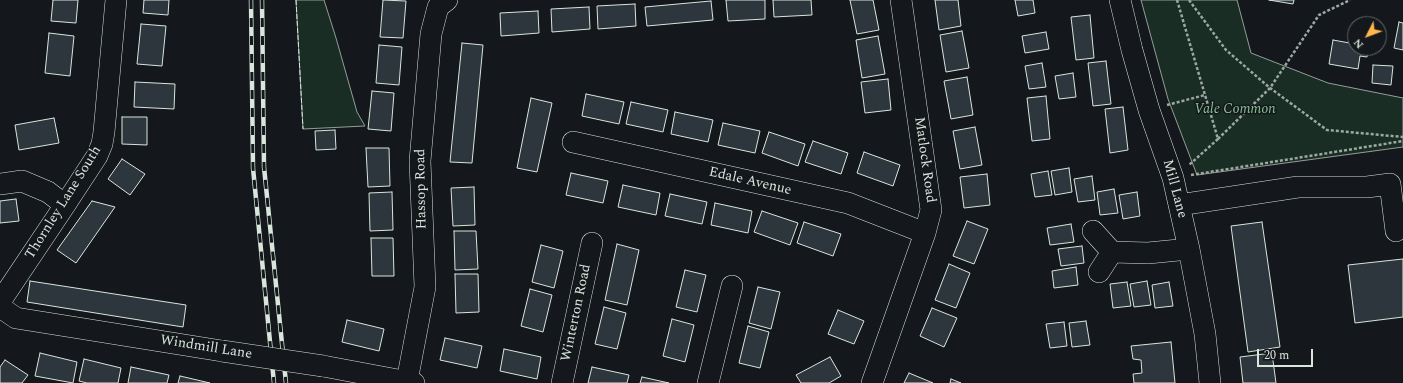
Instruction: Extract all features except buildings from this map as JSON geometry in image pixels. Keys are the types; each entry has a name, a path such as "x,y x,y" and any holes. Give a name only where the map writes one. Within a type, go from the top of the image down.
{"street":[{"name":"Thornley Lane South","path":"0,302 97,156 102,144 116,0"},
{"name":"Hassop Road","path":"410,382 425,287 420,161 431,34 438,7 447,0"},
{"name":"Matlock Road","path":"872,383 925,234 931,210 901,0"},
{"name":"Mill Lane","path":"1120,0 1132,50 1173,178 1189,249 1205,334 1210,383"},
{"name":"Edale Avenue","path":"573,142 848,204 925,234"},
{"path":"0,184 22,181 48,192 65,205"},
{"path":"1179,205 1298,188 1360,187 1390,184 1396,231"},
{"path":"1093,231 1112,252 1148,253 1189,249"},
{"name":"Winterton Road","path":"562,383 592,243"},
{"path":"1099,272 1112,252"},
{"path":"708,383 732,286"},
{"name":"Windmill Lane","path":"0,307 16,318 323,366 410,382"}],"path":[{"path":"1177,0 1218,138"},
{"path":"1189,0 1226,50 1270,88 1327,130 1403,137"},
{"path":"1173,178 1218,138 1270,88 1319,15 1350,0"},
{"path":"1150,110 1205,95"},
{"path":"1173,178 1403,141"}],"green space":[{"path":"296,0 324,0 357,112 365,126 303,129"},
{"name":"Vale Common","path":"1141,0 1237,0 1251,53 1328,83 1403,98 1403,147 1197,175 1168,99"}],"railway":[{"path":"251,0 253,168 274,383"},
{"path":"262,0 264,167 286,383"}],"fence":[{"path":"296,0 303,129"}]}
